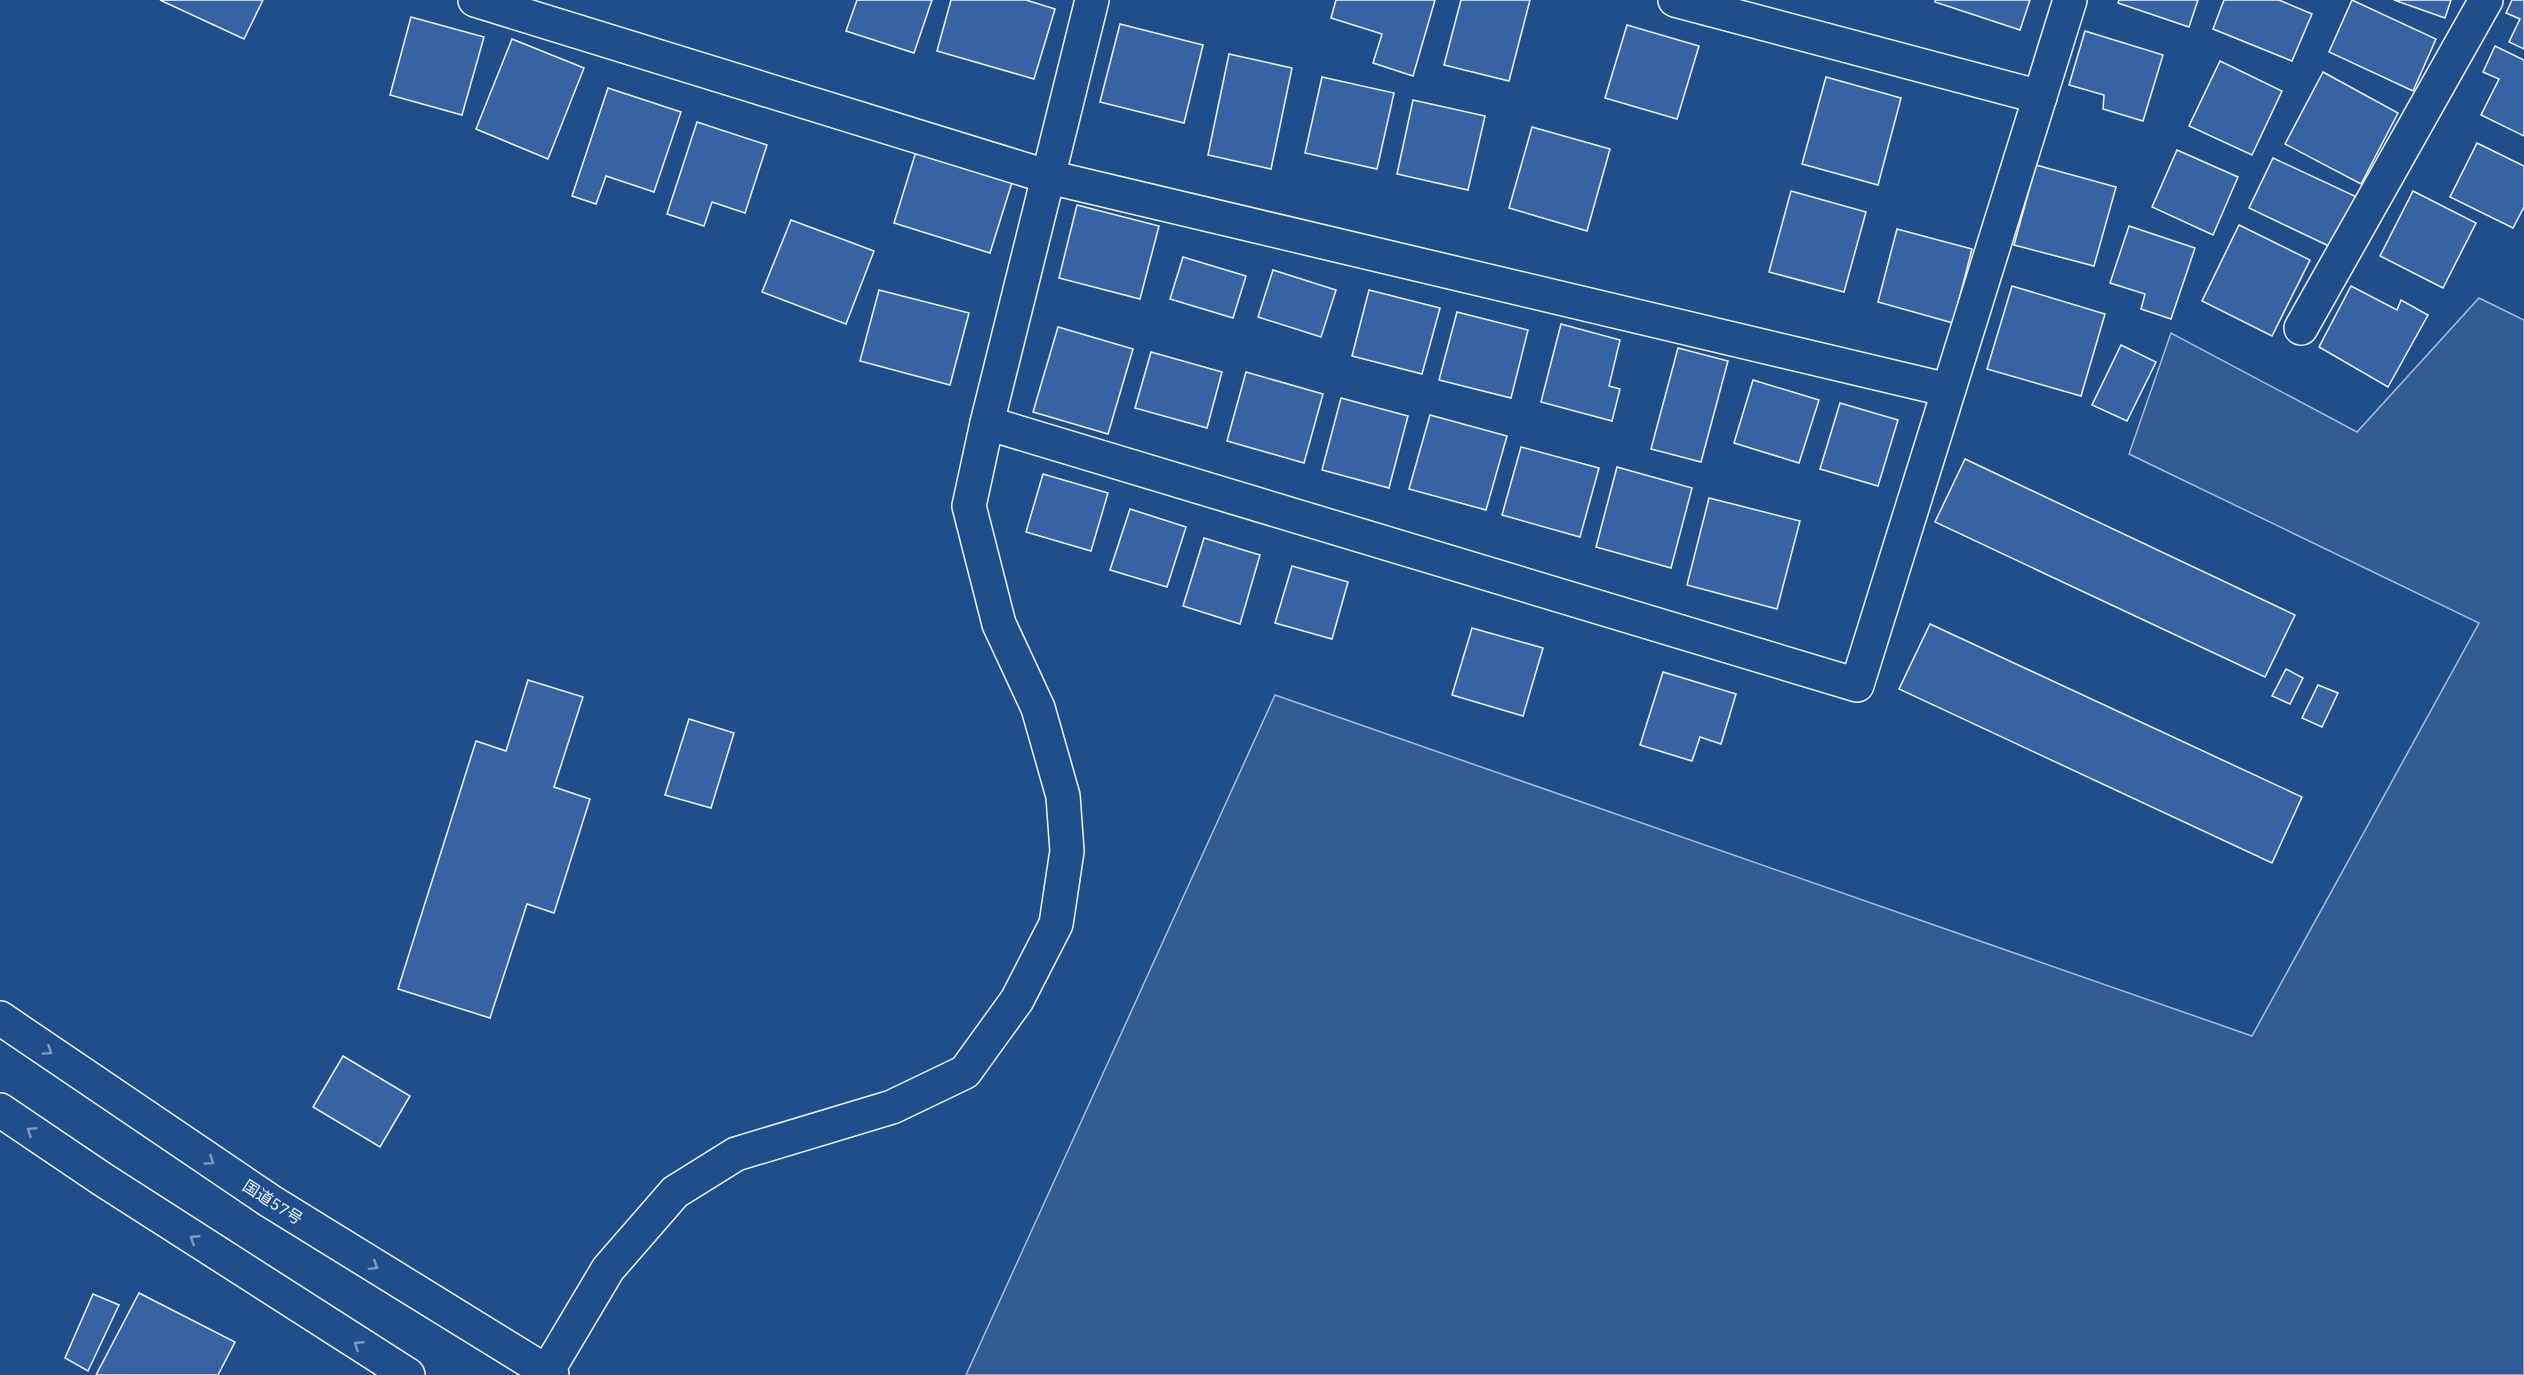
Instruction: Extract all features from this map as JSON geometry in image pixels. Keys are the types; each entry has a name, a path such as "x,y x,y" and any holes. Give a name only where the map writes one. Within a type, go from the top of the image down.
{"main road":[{"path":"475,0 1049,177 1948,390"},
{"path":"548,1374 608,1269 675,1192 736,1154 892,1107 965,1072 1017,1000 1056,924 1067,851 1063,796 1038,708 999,624 969,506 987,423 1092,0"},
{"path":"1675,0 2040,97"},
{"path":"987,423 1857,685 2070,0"},
{"path":"2301,328 2486,0"},
{"name":"国道57号","path":"0,1018 270,1201 548,1374"},
{"path":"0,1110 102,1179 408,1375"}],"shaded area":[{"path":"2479,298 2524,320 2524,1375 966,1375 1275,695 2252,1036 2479,623 2129,454 2171,333 2357,432"}],"building":[{"path":"160,0 263,0 244,39"},
{"path":"857,0 932,0 914,53 846,31"},
{"path":"951,0 1026,0 1055,9 1034,79 937,51"},
{"path":"1336,0 1435,0 1413,76 1373,63 1382,34 1331,18"},
{"path":"1461,0 1530,0 1509,81 1444,65"},
{"path":"1935,0 2030,0 2020,30 1935,2"},
{"path":"2119,0 2198,0 2189,27 2118,3"},
{"path":"2224,0 2279,0 2312,14 2292,61 2213,29"},
{"path":"2352,0 2436,39 2413,91 2329,52"},
{"path":"2394,0 2451,0 2445,18"},
{"path":"2512,0 2524,0 2524,49 2509,42 2520,19 2506,13"},
{"path":"411,17 484,37 462,115 390,95"},
{"path":"1120,24 1203,45 1184,123 1100,102"},
{"path":"1627,25 1699,46 1677,119 1605,98"},
{"path":"2085,31 2163,55 2143,121 2103,109 2104,95 2069,85"},
{"path":"512,39 584,68 548,159 476,129"},
{"path":"2495,46 2524,60 2524,136 2481,115 2499,79 2483,72"},
{"path":"1229,54 1292,68 1271,169 1208,155"},
{"path":"2220,61 2282,91 2252,155 2189,126"},
{"path":"2323,72 2398,113 2361,184 2285,144"},
{"path":"1322,77 1394,93 1377,169 1305,153"},
{"path":"1826,77 1901,98 1878,185 1802,164"},
{"path":"608,88 681,112 654,192 606,176 596,204 572,196"},
{"path":"1413,100 1485,116 1468,190 1397,174"},
{"path":"697,122 767,145 745,213 712,202 704,226 667,214"},
{"path":"1532,127 1610,149 1587,231 1509,208"},
{"path":"2477,143 2524,166 2524,207 2513,228 2450,197"},
{"path":"918,145 1014,176 990,253 894,223"},
{"path":"2177,150 2238,177 2213,235 2152,207"},
{"path":"2273,158 2359,198 2335,249 2249,208"},
{"path":"2036,165 2116,187 2094,266 2014,245"},
{"path":"1791,191 1866,212 1844,292 1769,272"},
{"path":"2413,191 2476,223 2443,288 2380,256"},
{"path":"1077,205 1159,226 1140,299 1059,278"},
{"path":"791,220 874,251 846,324 762,292"},
{"path":"2239,225 2310,260 2272,336 2202,301"},
{"path":"2129,226 2195,248 2171,319 2141,309 2145,294 2110,283"},
{"path":"1897,229 1972,249 1953,323 1878,302"},
{"path":"1183,257 1246,276 1233,318 1170,299"},
{"path":"1273,270 1336,290 1321,337 1258,317"},
{"path":"2012,286 2105,314 2081,396 1987,369"},
{"path":"2351,286 2397,310 2401,300 2428,315 2388,387 2319,347"},
{"path":"879,290 969,313 950,385 860,361"},
{"path":"1369,290 1440,308 1422,374 1352,356"},
{"path":"1457,312 1528,330 1511,398 1439,380"},
{"path":"1561,324 1620,340 1609,386 1620,389 1612,421 1541,402"},
{"path":"1058,327 1133,349 1108,434 1033,412"},
{"path":"2121,345 2156,362 2127,421 2092,405"},
{"path":"1678,348 1728,361 1701,462 1651,449"},
{"path":"1151,352 1222,372 1207,428 1135,408"},
{"path":"1246,372 1323,394 1304,463 1227,441"},
{"path":"1753,380 1819,400 1799,463 1734,443"},
{"path":"1341,398 1408,416 1389,488 1322,470"},
{"path":"1840,403 1898,420 1878,486 1820,469"},
{"path":"1430,415 1507,436 1486,510 1409,489"},
{"path":"1521,447 1599,468 1580,537 1502,515"},
{"path":"1965,459 2295,615 2265,677 1935,522"},
{"path":"1617,467 1692,488 1671,568 1596,547"},
{"path":"1043,474 1108,493 1091,551 1026,532"},
{"path":"1709,498 1800,521 1777,609 1687,585"},
{"path":"1130,509 1186,527 1167,587 1110,570"},
{"path":"1204,538 1260,555 1240,624 1183,606"},
{"path":"1292,566 1348,582 1332,639 1275,623"},
{"path":"1930,624 2302,797 2272,863 1899,689"},
{"path":"1472,628 1543,648 1523,716 1452,695"},
{"path":"2286,669 2303,678 2290,704 2272,696"},
{"path":"1663,672 1736,694 1721,744 1700,737 1692,761 1640,745"},
{"path":"528,680 583,697 554,787 590,799 554,913 527,904 490,1018 398,989 476,741 506,751"},
{"path":"2318,685 2338,693 2322,727 2302,718"},
{"path":"689,719 734,733 711,808 665,795"},
{"path":"343,1056 410,1096 380,1147 313,1107"},
{"path":"139,1293 235,1342 218,1375 96,1375"},
{"path":"93,1294 119,1305 88,1371 65,1358"}]}
